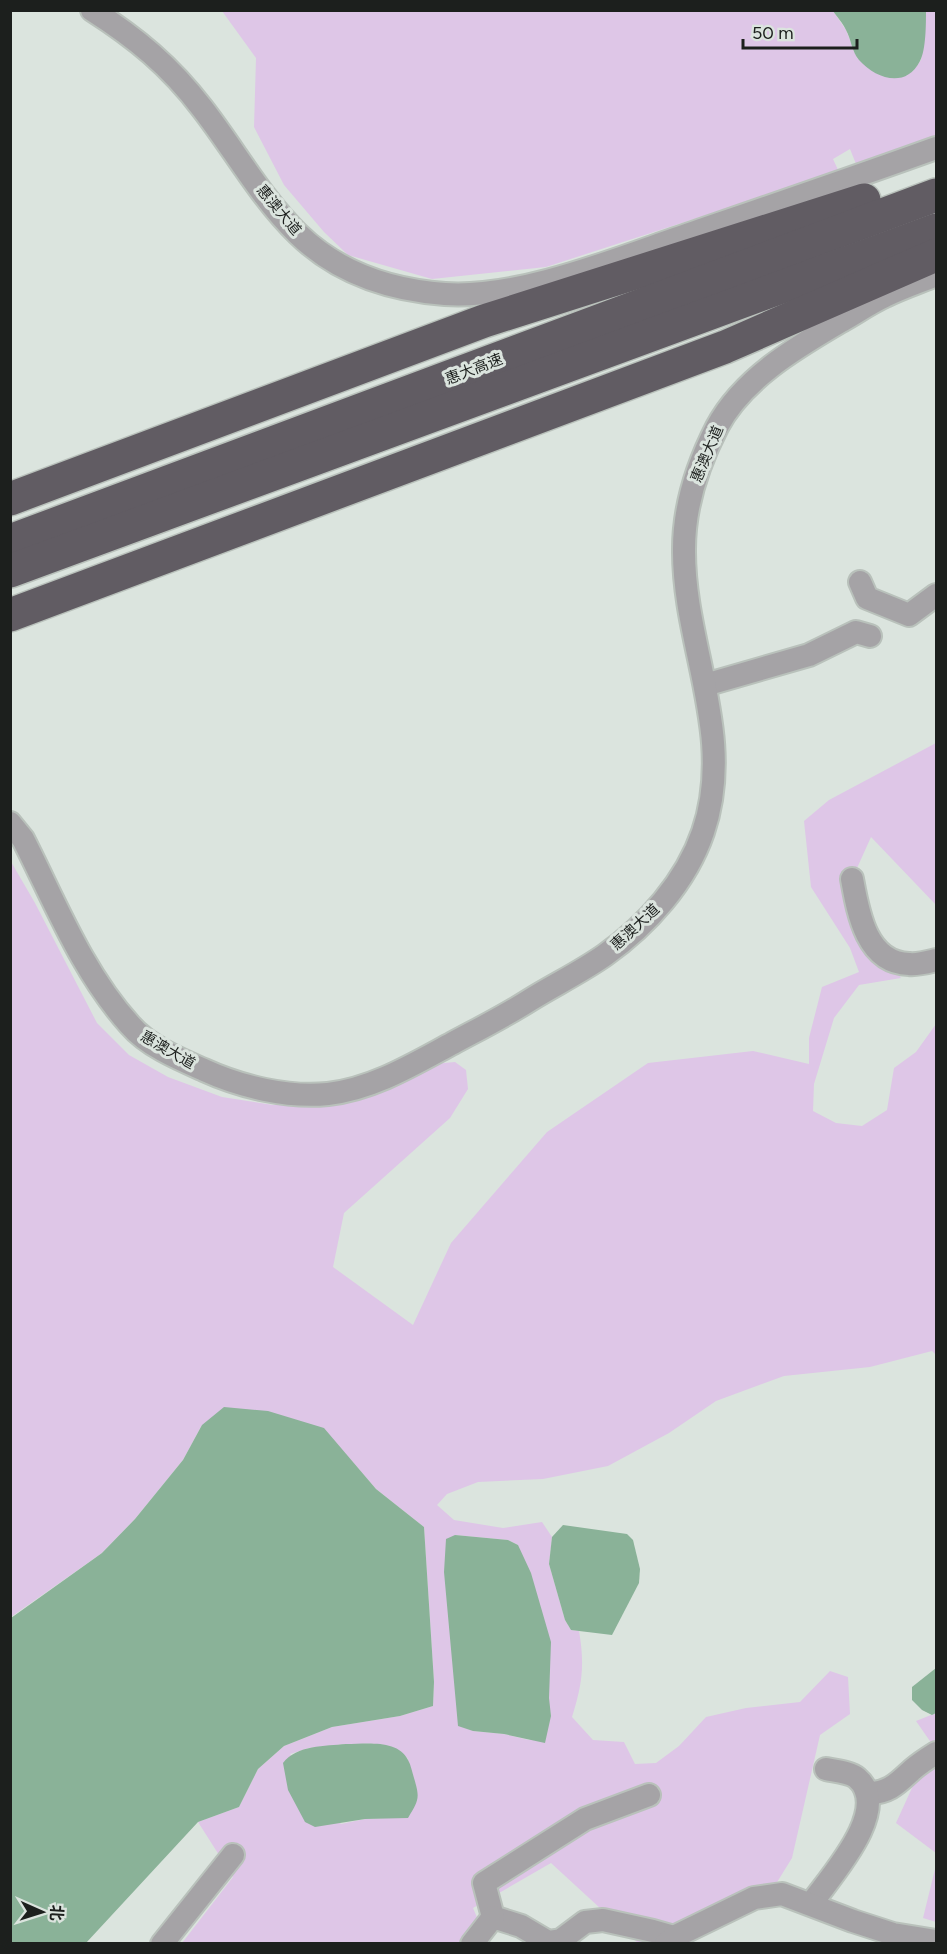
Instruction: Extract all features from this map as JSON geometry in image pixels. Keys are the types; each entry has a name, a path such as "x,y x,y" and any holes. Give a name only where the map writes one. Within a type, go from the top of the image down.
{"highway":[{"path":"10,499 484,321 936,176"},
{"name":"惠大高速","path":"10,541 936,195"},
{"name":"惠大高速","path":"10,571 936,230"},
{"path":"10,615 725,347 936,255"}],"street":[{"name":"惠澳大道","path":"92,10 122,29 154,54 179,80 203,109 277,211 299,235 350,272 376,282 408,289 447,294 488,292 546,281 640,251 936,148"},
{"name":"惠澳大道","path":"10,823 23,839 102,991 134,1030 161,1049 225,1080 291,1093 327,1094 375,1082 410,1067 508,1013 606,955 656,910 674,888 692,858 703,832 710,805 714,748 711,714 686,587 684,547 694,482 719,423 742,393 806,342 884,296 936,275"},
{"path":"860,582 867,598 909,615 936,595"},
{"path":"705,685 809,655 856,632 870,636"},
{"path":"852,879 864,929 878,950 894,962 910,964 936,960"},
{"path":"867,1793 878,1793 895,1786 914,1768 936,1753"},
{"path":"812,1904 850,1851 866,1821 869,1803 866,1788 855,1776 826,1769"},
{"path":"493,1917 484,1883 585,1819 649,1795"},
{"path":"162,1944 233,1855"},
{"path":"493,1917 521,1926 548,1942 561,1940 585,1922 603,1920 653,1931 670,1940 754,1898 782,1894 853,1922 893,1934 936,1941"},
{"path":"472,1944 493,1917"}],"shaded area":[{"path":"222,11 833,11 846,30 857,58 912,72 921,60 926,11 936,11 936,137 856,164 850,149 833,159 839,172 546,267 432,279 348,255 324,232 284,185 254,127 256,58"},
{"path":"833,11 926,11 925,44 920,61 914,70 899,78 882,76 874,72 859,60 845,27"},
{"path":"936,743 936,905 871,837 844,897 901,978 859,985 834,1018 814,1084 813,1111 836,1123 862,1126 887,1110 894,1068 916,1052 936,1024 936,1355 932,1351 870,1367 784,1376 716,1401 669,1433 608,1466 543,1479 478,1482 447,1494 437,1505 454,1520 503,1528 542,1522 552,1537 549,1564 565,1620 571,1630 579,1631 582,1675 572,1717 593,1740 624,1742 635,1764 656,1763 679,1746 706,1717 746,1708 800,1702 830,1671 848,1677 850,1714 820,1735 792,1858 761,1908 725,1926 669,1943 638,1943 551,1863 473,1908 488,1943 182,1943 233,1877 198,1822 239,1807 258,1769 284,1746 332,1727 400,1716 433,1706 434,1682 424,1527 376,1489 324,1429 202,1425 183,1460 135,1519 102,1553 11,1617 10,860 35,903 97,1023 129,1055 168,1077 222,1097 273,1105 320,1101 433,1064 455,1062 466,1070 468,1089 450,1118 344,1213 333,1267 413,1325 451,1243 547,1132 648,1063 753,1051 809,1064 809,1038 822,987 859,972 850,948 811,887 804,821 829,800","holes":["455,1535 508,1540 518,1545 551,1716 529,1740 504,1734 473,1731","346,1744 380,1744 395,1749 408,1759 408,1817 365,1819 341,1824 290,1754 309,1748"]},
{"path":"224,1407 268,1411 324,1428 376,1489 424,1527 434,1682 433,1706 400,1716 332,1727 284,1746 258,1769 239,1807 198,1822 86,1943 11,1943 11,1618 102,1553 135,1519 183,1460 202,1425"},
{"path":"563,1525 627,1534 633,1540 640,1569 639,1583 612,1635 571,1630 565,1620 549,1564 552,1537"},
{"path":"455,1535 508,1540 518,1545 531,1573 551,1642 549,1698 551,1716 545,1743 504,1734 473,1731 458,1726 444,1572 446,1539"},
{"path":"936,1668 936,1713 932,1715 922,1710 912,1700 912,1687"},
{"path":"936,1713 936,1853 896,1823 932,1744 916,1721"},
{"path":"346,1744 381,1744 403,1753 410,1764 418,1795 408,1818 365,1819 315,1827 305,1822 288,1790 283,1763 289,1757 304,1750"},
{"path":"936,1865 936,1922 923,1918"}]}
